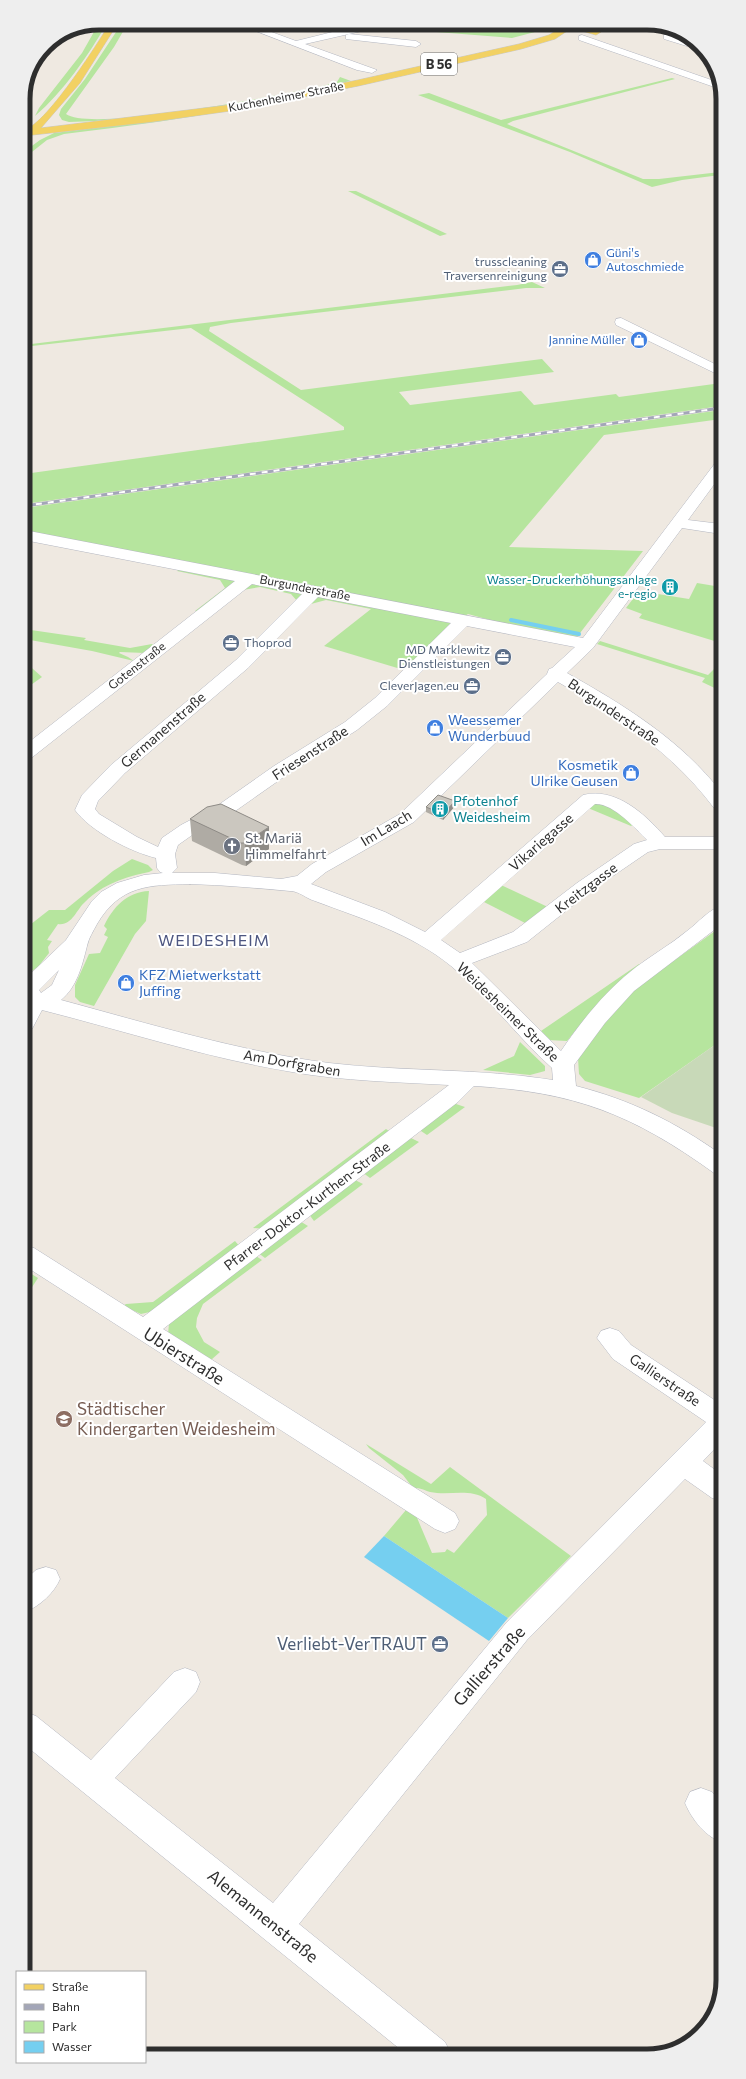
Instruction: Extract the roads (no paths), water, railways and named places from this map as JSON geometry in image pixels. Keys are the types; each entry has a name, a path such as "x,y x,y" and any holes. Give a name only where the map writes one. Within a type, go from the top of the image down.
{"main road":[{"path":"30,129 40,123 55,107 89,62 110,30"},
{"name":"Kuchenheimer Straße","path":"521,46 552,37 557,30"},
{"path":"560,30 571,37 582,38 608,30"},
{"path":"587,30 595,34"},
{"name":"Kuchenheimer Straße","path":"48,130 93,126 237,108 358,83 521,46 571,37"},
{"path":"48,130 54,120 55,107"},
{"name":"B 56","path":"54,120 70,124 93,126"},
{"name":"B 56","path":"30,131 48,130"}],"street":[{"path":"257,30 372,70"},
{"path":"294,44 353,30"},
{"path":"338,34 352,38 403,41 416,44"},
{"path":"595,34 617,50"},
{"path":"667,37 690,45"},
{"path":"582,38 714,84"},
{"path":"688,75 707,70"},
{"path":"621,322 716,370"},
{"name":"Im Laach","path":"292,885 304,880 320,868 407,818 555,673 587,644 716,472"},
{"path":"679,523 716,528"},
{"name":"Burgunderstraße","path":"30,536 315,590 587,644"},
{"name":"Gotenstraße","path":"30,750 249,578"},
{"name":"Germanenstraße","path":"165,854 147,850 92,818 85,810 87,802 118,769 242,664 315,590"},
{"name":"Friesenstraße","path":"165,854 169,842 177,836 230,806 281,770 351,726 381,702 464,619"},
{"name":"Burgunderstraße","path":"555,673 644,729 702,780 716,798"},
{"name":"Vikariegasse","path":"426,942 590,799 605,800 625,811 650,830 660,843"},
{"name":"Kreitzgasse","path":"457,961 520,936 641,848 660,843 716,843"},
{"path":"165,854 171,879"},
{"name":"Weidesheimer Straße","path":"30,1000 54,995 62,986 70,970 78,938 94,912 104,900 115,891 139,882 171,879 202,879 278,886 292,885 312,894 377,916 426,942 457,961 474,976 539,1045 563,1065 565,1091"},
{"path":"563,1065 600,1014 619,994 638,976 695,936 716,917"},
{"name":"Am Dorfgraben","path":"30,1000 244,1055 294,1066 351,1073 522,1084 565,1091"},
{"name":"Pfarrer-Doktor-Kurthen-Straße","path":"144,1330 450,1097 468,1080"},
{"path":"565,1091 601,1100 641,1116 716,1163"},
{"name":"Ubierstraße","path":"30,1257 419,1502 446,1521"},
{"name":"Gallierstraße","path":"610,1338 622,1352 716,1415"},
{"name":"Gallierstraße","path":"276,1926 517,1631 716,1430"},
{"path":"683,1462 716,1486"},
{"path":"30,1594 46,1579"},
{"path":"93,1780 185,1682"},
{"name":"Alemannenstraße","path":"30,1730 276,1926 427,2049"},
{"path":"701,1803 716,1820"}],"water":[{"path":"384,1536 508,1618 489,1641 364,1557"}],"waterway":[{"path":"511,620 579,634"}],"railway":[{"path":"30,505 716,409"}],"place":[{"name":"Güni's Autoschmiede","path":"593,260"},
{"name":"trusscleaning Traversenreinigung","path":"560,269"},
{"name":"Jannine Müller","path":"639,340"},
{"name":"Wasser-Druckerhöhungsanlage e-regio","path":"670,587"},
{"name":"Thoprod","path":"231,643"},
{"name":"MD Marklewitz Dienstleistungen","path":"503,657"},
{"name":"CleverJagen.eu","path":"472,686"},
{"name":"Weessemer Wunderbuud","path":"435,728"},
{"name":"Kosmetik Ulrike Geusen","path":"631,773"},
{"name":"Pfotenhof Weidesheim","path":"440,809"},
{"name":"St. Mariä Himmelfahrt","path":"232,846"},
{"name":"KFZ Mietwerkstatt Juffing","path":"126,983"},
{"name":"Städtischer Kindergarten Weidesheim","path":"64,1419"},
{"name":"Verliebt-VerTRAUT","path":"440,1644"}],"district":[{"name":"WEIDESHEIM","path":"214,940"}]}
